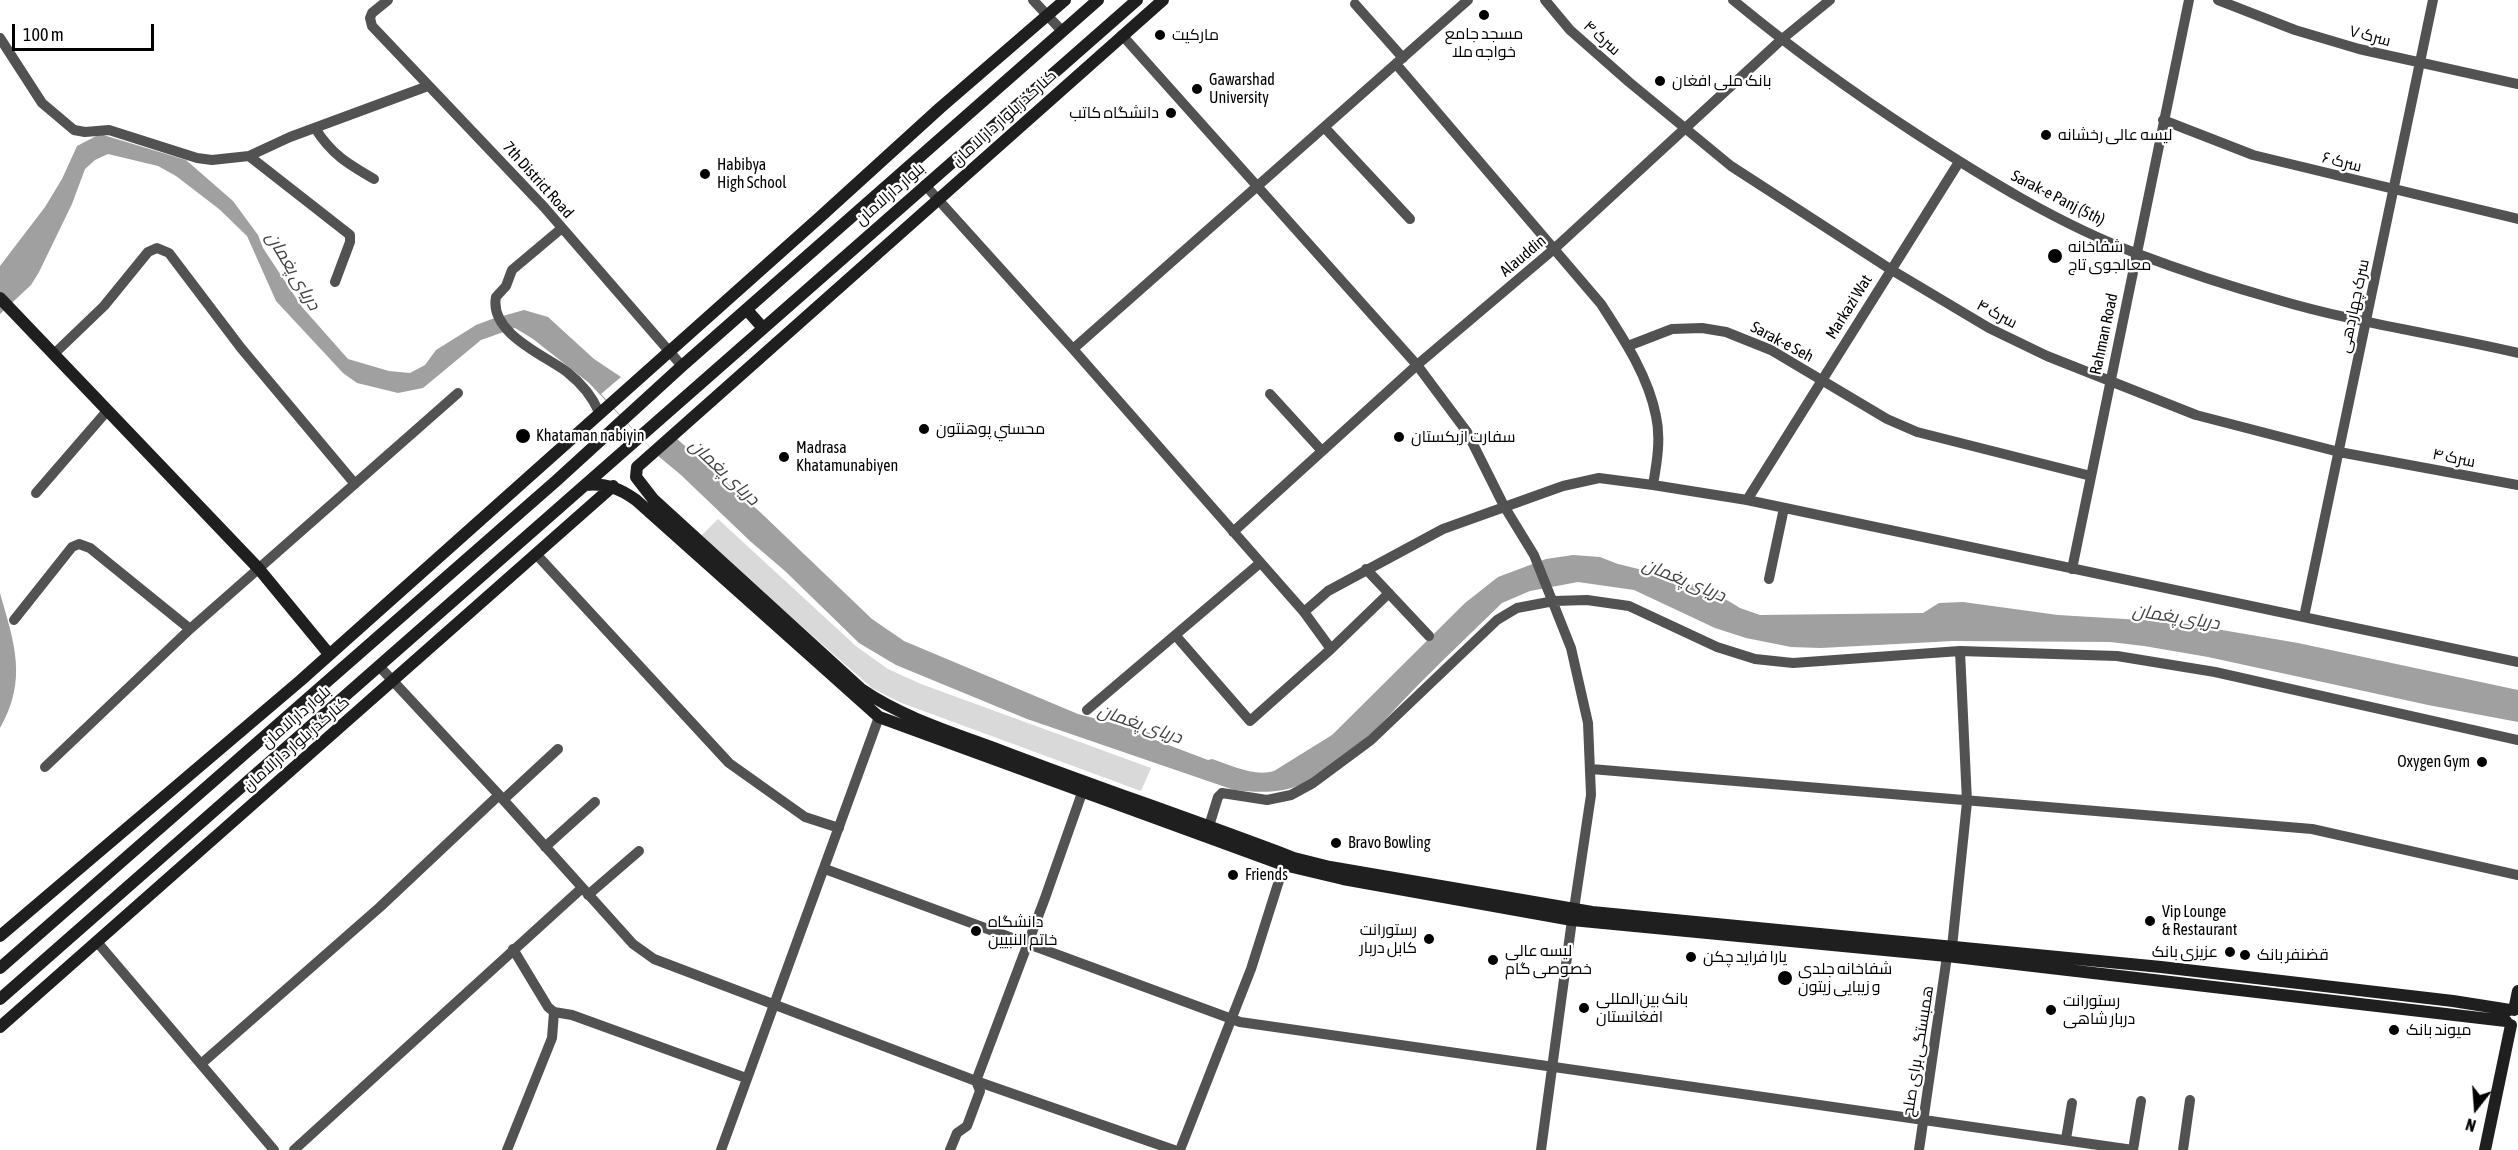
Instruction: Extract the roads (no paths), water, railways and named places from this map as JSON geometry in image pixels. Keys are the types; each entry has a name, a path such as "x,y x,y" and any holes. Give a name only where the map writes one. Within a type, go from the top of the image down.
{"main road":[{"path":"0,936 329,654 940,108 1065,0"},
{"name":"بلوار دارالامان","path":"0,968 544,492 648,396 1098,0"},
{"name":"بلوار دارالامان","path":"0,999 1137,0"},
{"name":"کنارگذر بلوار دارالامان","path":"1134,806 883,704 861,688 639,484 636,477 637,467 650,454 1162,0"},
{"path":"1040,87 1051,98"},
{"path":"0,298 259,569 329,654"},
{"path":"747,310 763,328"},
{"path":"699,384 712,399"},
{"path":"585,485 599,483 613,486 636,500 879,717 1082,793 1209,826 1294,858 1573,915"},
{"name":"کنارگذر بلوار دارالامان","path":"0,1027 613,486"},
{"path":"544,492 558,508"},
{"path":"1134,806 1284,865 1343,879 1573,915 2383,992 2515,1017"},
{"path":"2486,1150 2515,1017 2518,991"}],"street":[{"name":"7th District Road","path":"388,0 372,13 370,18 372,26 499,158 682,366"},
{"path":"1033,0 1062,31"},
{"path":"1073,349 1258,188 1468,0"},
{"name":"سرک ۴","path":"1545,0 1570,30 1684,129 1731,166 1890,269 1989,328 2048,356 2196,415 2339,452 2518,485"},
{"name":"Sarak-e Panj (5th)","path":"1733,0 1781,40 1859,96 1959,162 2027,201 2136,253 2277,300 2366,322 2518,353"},
{"name":"Alauddin","path":"1233,532 1417,365 1554,249 1781,40 1830,0"},
{"name":"Rahman Road","path":"2072,569 2189,0"},
{"name":"سرک ۷","path":"2218,0 2295,30 2359,49 2518,84"},
{"name":"سرک چهاردهی","path":"2304,618 2433,0"},
{"path":"1355,4 1399,61 1601,304 1628,346 1647,386 1656,416 1658,457 1653,485"},
{"path":"1122,35 1417,365 1467,432 1504,506 1534,555 1553,598 1571,648 1588,723 1591,795 1541,1150"},
{"path":"0,38 42,103 74,130 85,132 109,130 197,158 212,160 249,156 290,137 428,86"},
{"name":"سرک ۶","path":"2163,120 2253,155 2518,219"},
{"path":"315,128 326,145 337,155 374,179"},
{"path":"1325,128 1410,219"},
{"path":"249,156 350,235 350,242 335,282"},
{"name":"Markazi Wat","path":"1747,500 1959,162"},
{"path":"925,185 1073,349 1304,612 1331,649"},
{"path":"562,228 512,270 506,286 496,297 495,302 499,316 508,332 568,373 592,396 599,412"},
{"path":"55,353 104,306 148,252 157,248 169,253 241,348 355,484"},
{"name":"Sarak-e Seh","path":"1628,346 1672,329 1702,328 1726,332 1771,350 1887,419 1917,432 2091,476"},
{"path":"45,767 190,629 458,393"},
{"path":"1270,394 1322,451"},
{"path":"36,493 107,411"},
{"path":"1304,612 1328,591 1443,529 1563,486 1599,478 1747,500 2518,662"},
{"path":"1769,579 1784,508"},
{"path":"14,620 72,547 79,544 90,548 190,629"},
{"path":"536,554 729,763 805,817 839,828"},
{"path":"1087,710 1260,563"},
{"path":"1366,569 1429,636"},
{"path":"1176,636 1250,721 1331,649 1389,593"},
{"path":"1209,826 1218,797 1222,793 1267,800 1291,795 1313,783 1371,740 1497,620 1517,608 1553,598 1629,606 1717,647 1755,659 1793,663 1960,651 2117,656 2215,672 2518,740"},
{"name":"همبستگی برای صلح","path":"1919,1150 1950,951 1967,802 1960,651"},
{"path":"379,666 502,797 633,944 654,960 976,1081 1173,1150"},
{"path":"722,1150 746,1078 775,1006 879,717"},
{"path":"201,1064 558,749"},
{"path":"1591,770 2312,829 2518,875"},
{"path":"951,1150 957,1133 967,1126 980,1091 976,1081 1082,793"},
{"path":"545,847 596,802"},
{"path":"294,1150 513,949 639,850"},
{"path":"1180,1150 1251,969 1284,865"},
{"path":"825,869 1230,1020 2133,1150 2141,1101"},
{"path":"97,942 274,1150"},
{"path":"513,949 548,1007 554,1012 572,1015 746,1078"},
{"path":"507,1150 552,1038 554,1012"},
{"path":"2183,1150 2190,1100"},
{"path":"2067,1139 2072,1103"}],"place":[{"name":"مسجد جامع خواجه ملا","path":"1484,15"},
{"name":"مارکیت","path":"1160,35"},
{"name":"بانک ملی افغان","path":"1660,81"},
{"name":"Gawarshad University","path":"1197,89"},
{"name":"دانشگاه کاتب","path":"1171,113"},
{"name":"لیسه عالی رخشانه","path":"2046,135"},
{"name":"Habibya High School","path":"705,174"},
{"name":"شفاخانه معالجوی تاج","path":"2055,256"},
{"name":"محسني پوهنتون","path":"924,429"},
{"name":"Khataman nabiyin","path":"523,436"},
{"name":"سفارت ازبکستان","path":"1399,437"},
{"name":"Madrasa Khatamunabiyen","path":"784,457"},
{"name":"Oxygen Gym","path":"2482,762"},
{"name":"Bravo Bowling","path":"1336,843"},
{"name":"Friends","path":"1233,875"},
{"name":"Vip Lounge & Restaurant","path":"2150,921"},
{"name":"دانشگاه خاتم النبیین","path":"976,931"},
{"name":"رستورانت کابل دربار","path":"1429,939"},
{"name":"عزیزی بانک","path":"2230,952"},
{"name":"قضنفر بانک","path":"2245,955"},
{"name":"یارا فراید چکن","path":"1691,957"},
{"name":"لیسه عالی خصوصی گام","path":"1493,960"},
{"name":"شفاخانه جلدی و زیبایی زیتون","path":"1785,978"},
{"name":"بانک بین‌المللی افغانستان","path":"1584,1008"},
{"name":"رستورانت دربار شاهی","path":"2051,1010"},
{"name":"میوند بانک","path":"2394,1030"}],"water label":[{"name":"دریای پغمان","path":"293,271"},
{"name":"دریای پغمان","path":"724,472"},
{"name":"دریای پغمان","path":"1684,580"},
{"name":"دریای پغمان","path":"2176,617"},
{"name":"دریای پغمان","path":"1140,724"}]}
